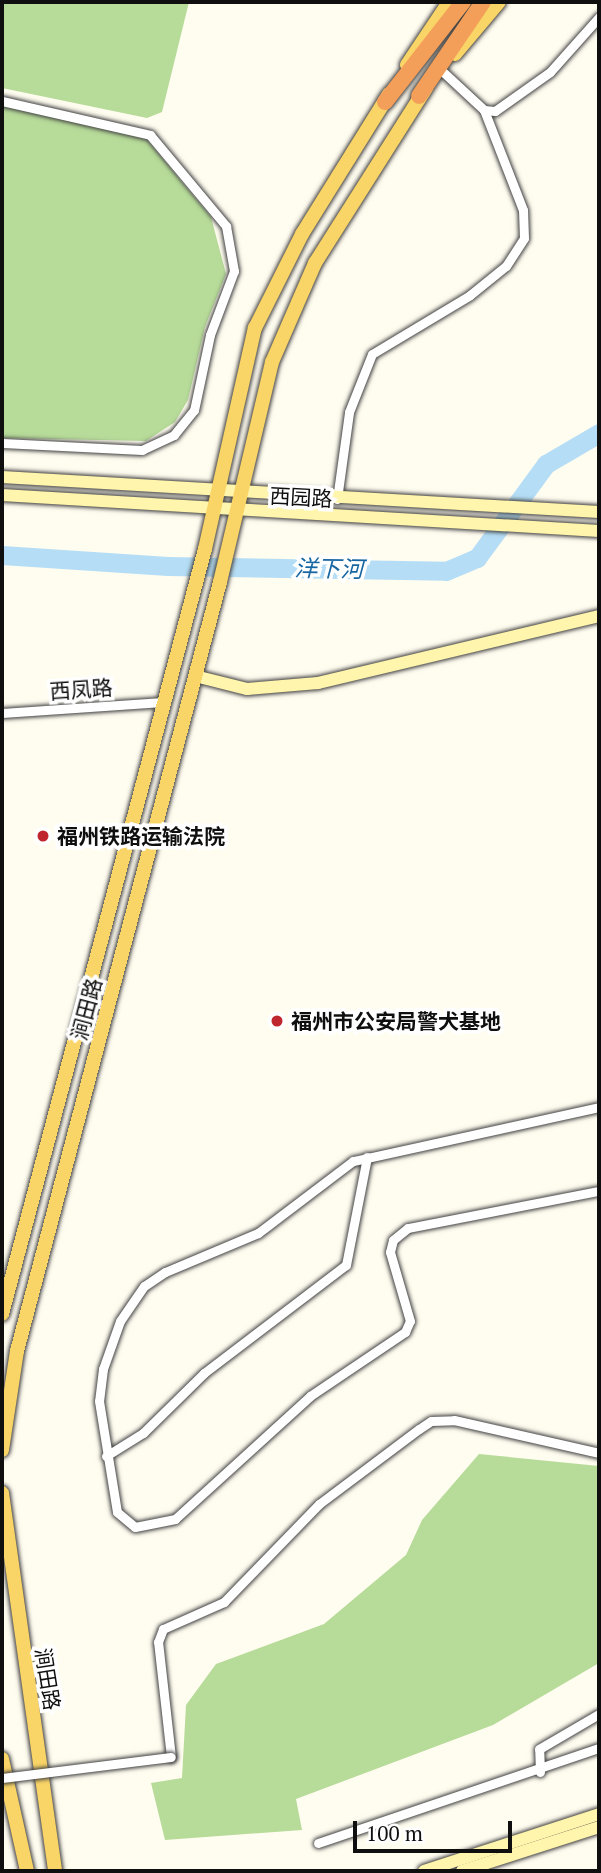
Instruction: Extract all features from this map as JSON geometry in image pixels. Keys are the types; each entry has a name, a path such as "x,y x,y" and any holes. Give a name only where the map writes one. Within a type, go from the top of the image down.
{"highway":[{"path":"385,102 463,2"},
{"path":"419,96 483,2"}],"main road":[{"name":"涧田路","path":"2,1314 197,582 263,309 385,102 449,2"},
{"name":"涧田路","path":"2,1450 17,1351 230,544 238,495 275,355 298,296 419,96 499,2"},
{"name":"西园路","path":"2,477 238,495 599,512"},
{"name":"西园路","path":"2,495 235,513 599,531"},
{"path":"195,676 247,689 318,683 599,616"},
{"name":"涧田路","path":"2,1493 55,1871"},
{"path":"2,1759 27,1871"},
{"path":"424,1871 599,1814"},
{"path":"462,1871 599,1827"}],"street":[{"path":"484,110 495,111 542,78 599,18"},
{"path":"337,499 349,412 372,354 470,295 506,266 524,237 523,210 484,110 441,69"},
{"path":"2,101 150,135 226,226 234,271 210,335 194,410 174,435 142,450 2,443"},
{"name":"西凤路","path":"2,713 163,702"},
{"path":"599,1107 353,1160 258,1233 164,1272 128,1304 103,1369 99,1401 106,1457 112,1498 124,1521 146,1528 175,1518 310,1396 405,1332 410,1321 390,1252 393,1240 408,1228 599,1191"},
{"path":"106,1457 143,1433 204,1373 346,1265 367,1157"},
{"path":"2,1778 171,1757 158,1642 163,1629 224,1602 319,1504 431,1421 454,1420 599,1453"},
{"path":"540,1772 539,1749 599,1714"},
{"path":"318,1843 540,1772 599,1748"}],"green space":[{"path":"2,2 189,2 162,112 147,118 2,88"},
{"path":"2,105 142,134 211,217 226,274 205,327 188,400 175,422 146,441 2,438"},
{"path":"479,1454 599,1466 599,1663 493,1725 296,1799 302,1830 165,1840 151,1783 182,1778 186,1705 216,1664 324,1624 406,1555 422,1520"}],"waterway":[{"name":"洋下河","path":"2,555 168,566 446,571 477,558 546,464 599,433"}],"place":[{"name":"福州铁路运输法院","path":"43,836"},
{"name":"福州市公安局警犬基地","path":"277,1021"}]}
